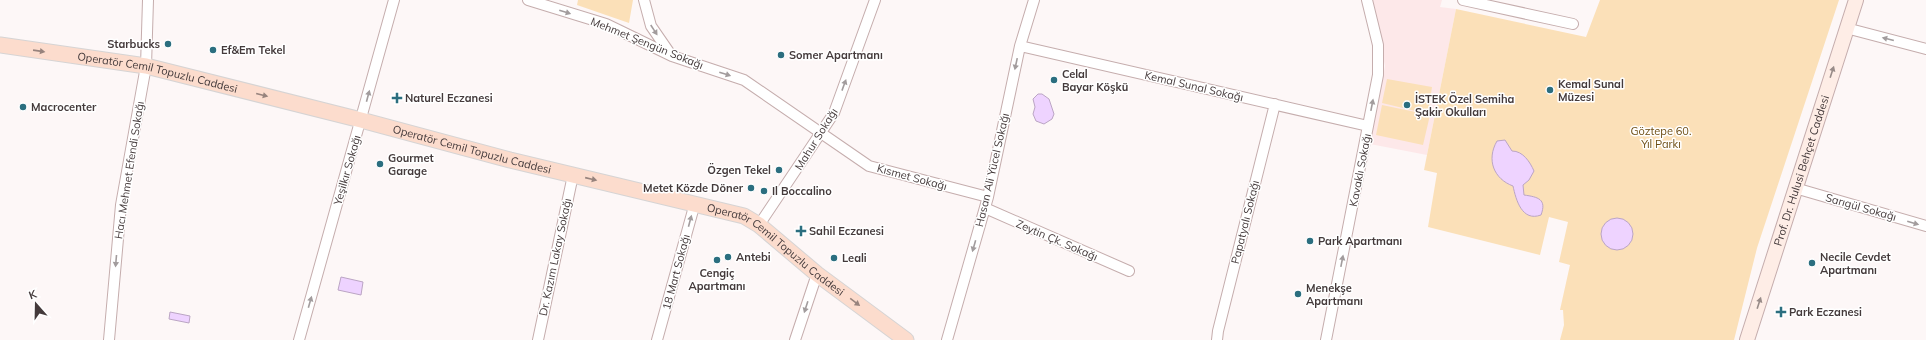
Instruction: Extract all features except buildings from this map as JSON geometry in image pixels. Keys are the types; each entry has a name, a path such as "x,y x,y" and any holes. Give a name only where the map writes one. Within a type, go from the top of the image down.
{"main road":[{"name":"Operatör Cemil Topuzlu Caddesi","path":"0,45 146,66 361,120 510,160 695,203 744,216 759,225 817,274 906,340"}],"street":[{"name":"Hacı Mehmet Efendi Sokağı","path":"109,340 122,205 146,66 148,0"},
{"name":"Yeşilkır Sokağı","path":"299,340 394,0"},
{"name":"Mehmet Şengün Sokağı","path":"528,0 606,24 672,56 744,80 821,134"},
{"path":"644,0 650,26 672,56"},
{"name":"Mahur Sokağı","path":"759,225 834,113 875,0"},
{"name":"Hasan Ali Yücel Sokağı","path":"947,340 988,197 1020,46 1034,0"},
{"name":"Kavaklı Sokağı","path":"1326,340 1368,126 1378,67 1378,45 1367,0"},
{"path":"1463,0 1573,24"},
{"name":"Prof. Dr. Hulusi Behçet Caddesi","path":"1747,340 1856,0"},
{"path":"1846,28 1926,49"},
{"name":"Kemal Sunal Sokağı","path":"1020,46 1368,126"},
{"name":"Papatyalı Sokağı","path":"1217,340 1275,104"},
{"name":"Kısmet Sokağı","path":"821,134 870,166 988,197"},
{"name":"Dr. Kazım Lakay Sokağı","path":"538,340 573,175"},
{"name":"Sarıgül Sokağı","path":"1795,188 1926,226"},
{"name":"18 Mart Sokağı","path":"657,340 695,203"},
{"name":"Zeytin Çk. Sokağı","path":"985,208 1129,271"},
{"path":"796,340 817,274"}],"shaded area":[{"name":"İSTEK Özel Semiha Şakir Okulları","path":"1370,0 1442,0 1440,7 1456,9 1427,155 1370,144 1385,66"},
{"path":"1038,94 1042,94 1049,99 1054,114 1052,119 1044,124 1036,121 1033,114 1035,107 1033,99"},
{"path":"1505,140 1512,151 1516,151 1523,155 1534,171 1529,180 1523,185 1524,195 1537,198 1542,202 1543,210 1541,215 1534,216 1525,213 1518,203 1513,186 1501,179 1494,168 1492,155 1494,148 1497,141"},
{"path":"1614,218 1620,218 1629,222 1633,234 1629,246 1620,250 1614,250 1605,246 1601,237 1601,231 1605,222"},
{"path":"341,277 363,282 361,295 338,290"},
{"path":"170,312 190,316 189,323 169,319"}],"green space":[{"path":"578,0 633,0 629,23 577,5"},
{"name":"Göztepe 60. Yıl Parkı","path":"1600,0 1839,0 1757,248 1734,340 1560,340 1564,325 1563,310 1560,310 1570,265 1559,262 1568,222 1549,217 1540,255 1428,227 1437,173 1424,170 1456,9 1586,37"},
{"path":"1387,79 1432,87 1428,114 1382,103"},
{"path":"1382,105 1430,115 1423,145 1376,135"}],"place":[{"name":"Starbucks","path":"168,44"},
{"name":"Ef&Em Tekel","path":"213,50"},
{"name":"Somer Apartmanı","path":"781,55"},
{"name":"Celal Bayar Köşkü","path":"1054,80"},
{"name":"Kemal Sunal Müzesi","path":"1550,90"},
{"name":"Naturel Eczanesi","path":"397,98"},
{"name":"İSTEK Özel Semiha Şakir Okulları","path":"1407,105"},
{"name":"Macrocenter","path":"23,107"},
{"name":"Gourmet Garage","path":"380,164"},
{"name":"Özgen Tekel","path":"779,170"},
{"name":"Metet Közde Döner","path":"751,188"},
{"name":"Il Boccalino","path":"764,191"},
{"name":"Sahil Eczanesi","path":"801,231"},
{"name":"Park Apartmanı","path":"1310,241"},
{"name":"Antebi","path":"728,257"},
{"name":"Leali","path":"834,258"},
{"name":"Cengiç Apartmanı","path":"717,260"},
{"name":"Necile Cevdet Apartmanı","path":"1812,263"},
{"name":"Menekşe Apartmanı","path":"1298,294"},
{"name":"Park Eczanesi","path":"1781,312"}]}
